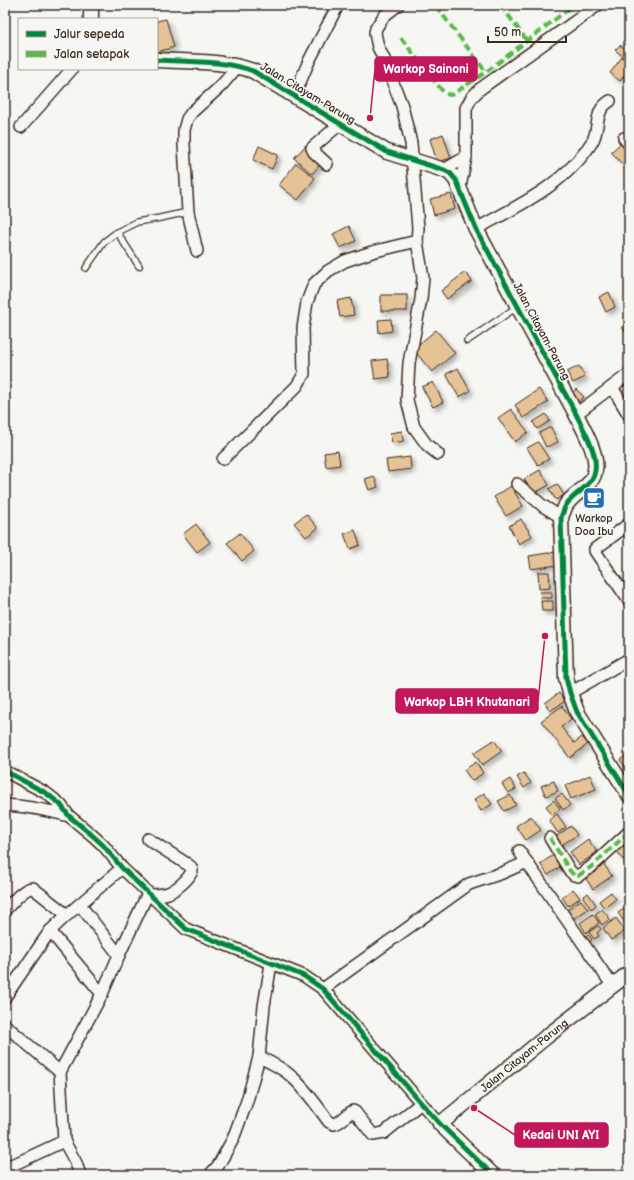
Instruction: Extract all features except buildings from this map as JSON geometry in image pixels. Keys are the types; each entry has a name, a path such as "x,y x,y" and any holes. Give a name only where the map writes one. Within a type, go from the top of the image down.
{"street":[{"path":"91,5 91,18"},
{"path":"398,5 384,16 374,33 378,47 402,106 411,143 418,241 424,278 409,363 407,400 414,427 427,445 438,454"},
{"path":"460,187 466,157 466,108 472,97 480,89 598,5"},
{"path":"294,96 309,61 336,9"},
{"name":"Jalan Citayam-Parung","path":"158,60 221,63 238,66 253,71 387,152 435,167 453,175 460,187 476,229 576,414 594,455 596,466 594,476 589,483 571,500 561,516"},
{"path":"197,251 188,212 184,130 187,119 221,86 238,66"},
{"path":"21,127 71,70"},
{"path":"476,229 520,205 550,186 579,160 593,141 601,109 610,101"},
{"path":"327,164 314,152 312,148 340,124"},
{"path":"435,167 466,157"},
{"path":"223,459 297,386 304,374 303,328 306,302 314,284 328,271 346,261 372,252 418,241"},
{"path":"576,414 629,374"},
{"path":"612,388 629,415"},
{"path":"517,484 543,506 561,516 566,678 577,712 629,795"},
{"path":"627,594 596,553 595,549 629,524"},
{"path":"570,693 629,659"},
{"path":"5,771 46,793 60,804 69,816 98,840 122,868 136,882 153,894 186,929 304,976 323,989 421,1103 486,1173"},
{"path":"5,805 47,810 69,816"},
{"path":"550,838 570,871 574,875 578,876 591,867 629,832"},
{"path":"148,839 187,864 191,867 192,871 191,876 168,893 153,894"},
{"path":"519,851 612,986"},
{"path":"323,989 469,884 502,874 527,862"},
{"path":"5,998 50,931 122,868"},
{"path":"5,910 30,887 67,915"},
{"path":"80,1175 76,1163 64,1141 60,1072 102,994 119,955 153,894"},
{"path":"80,905 119,955"},
{"path":"50,931 102,994"},
{"path":"210,1175 218,1166 232,1139 247,1101 259,1057 264,1006 271,964"},
{"name":"Jalan Citayam-Parung","path":"440,1124 546,1037 629,973"},
{"path":"5,1024 60,1072"},
{"path":"259,1057 278,1066 291,1076 302,1087 329,1122 334,1124 338,1124 350,1112 353,1111 373,1135 384,1133 421,1103"},
{"path":"5,1167 64,1141"}],"lane":[{"path":"86,268 104,242 117,232 138,222 188,212"},
{"path":"117,232 139,266"},
{"path":"467,341 517,307"}],"marked path":[{"path":"438,5 439,10 486,72"},
{"path":"501,5 527,41"},
{"path":"401,38 444,93 450,95 486,72 574,5"},
{"path":"550,838 570,871 574,875 578,876 591,867 629,832"}],"cycle path":[{"path":"158,60 218,63 242,67 253,71 387,152 444,170 450,173 456,180 476,229 589,439 595,458 594,476 589,483 568,502 561,517 566,678 577,712 629,795"},
{"path":"5,771 46,793 60,804 69,816 103,845 122,868 186,929 304,976 323,989 440,1124 493,1175"}],"place":[{"name":"Warkop Sainoni","path":"370,118"},
{"name":"Warkop Doa Ibu","path":"594,498"},
{"name":"Warkop LBH Khutanari","path":"545,636"},
{"name":"Kedai UNI AYI","path":"474,1108"}]}
